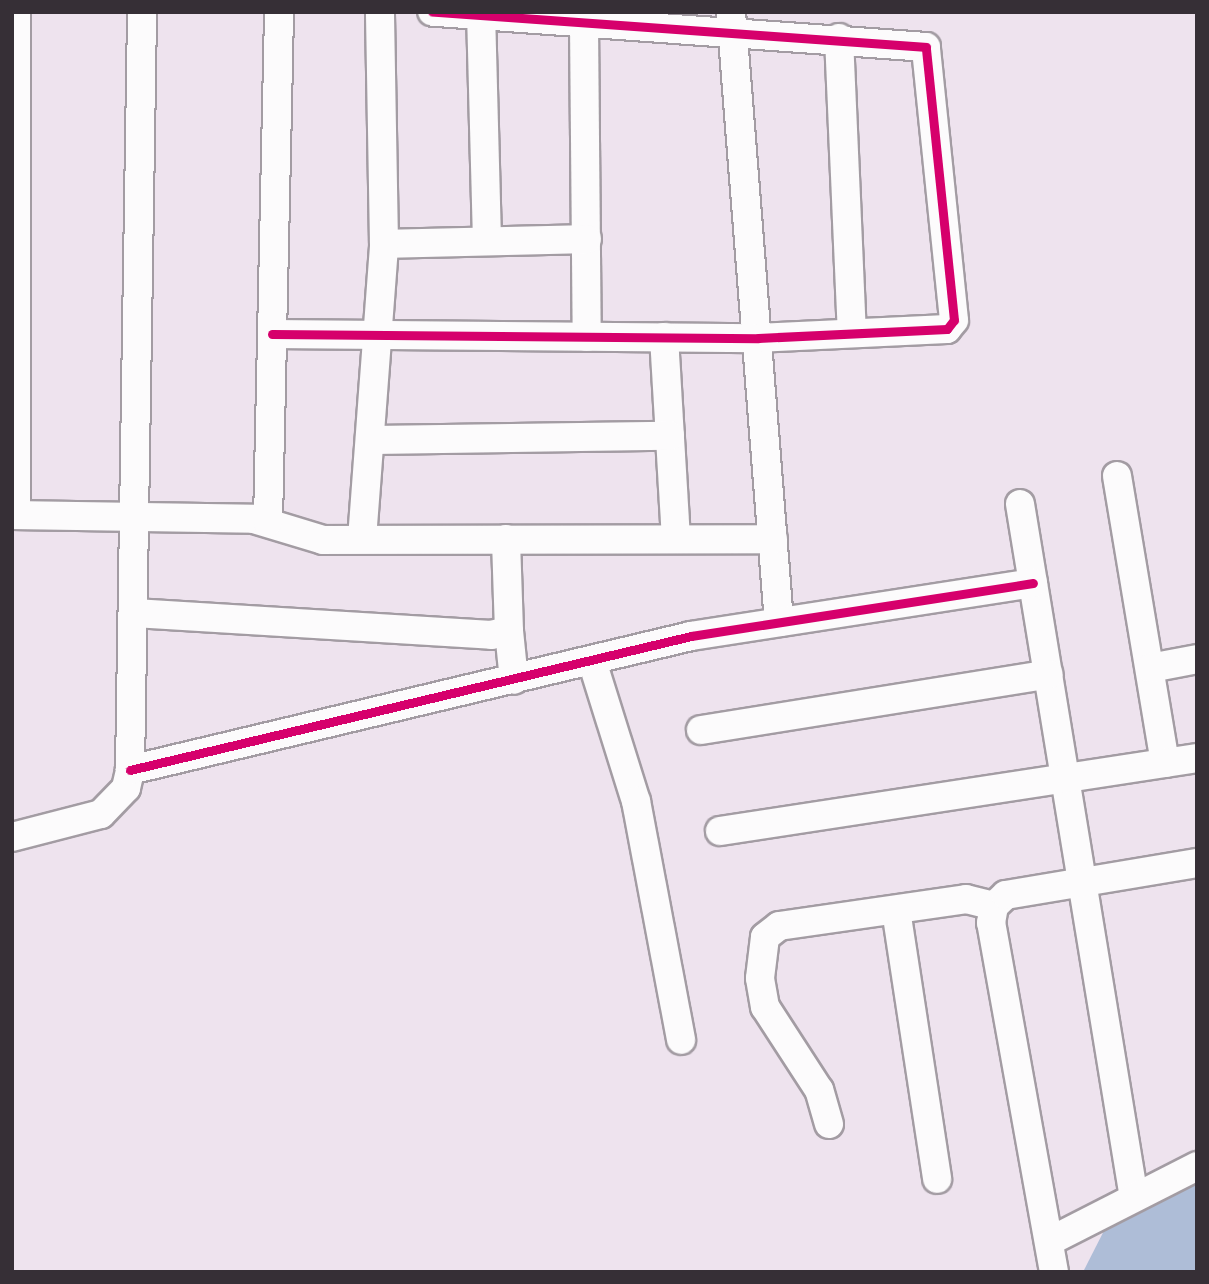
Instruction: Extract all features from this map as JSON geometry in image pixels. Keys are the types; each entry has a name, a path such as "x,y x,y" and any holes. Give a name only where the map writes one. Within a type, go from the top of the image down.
{"street":[{"path":"16,12 14,515 138,516 268,522 310,537 362,540 773,539"},
{"path":"12,837 101,814 122,795 130,770 138,516 142,12"},
{"path":"268,522 279,12"},
{"path":"362,540 384,244 380,12"},
{"path":"272,334 758,338 947,328 954,320 930,52 922,45 839,38 731,23 584,24 432,12"},
{"path":"481,14 487,241"},
{"path":"731,23 779,622"},
{"path":"584,24 587,337"},
{"path":"839,38 852,333"},
{"path":"384,244 587,239"},
{"path":"664,337 676,539"},
{"path":"370,440 670,436"},
{"path":"1118,476 1165,763"},
{"path":"1020,504 1085,880 1134,1198"},
{"path":"506,540 509,631 514,680"},
{"path":"130,770 592,661 779,622 1033,583"},
{"path":"134,613 491,635 509,631"},
{"path":"1150,668 1197,659"},
{"path":"592,661 636,801 681,1040"},
{"path":"701,730 1049,674"},
{"path":"720,831 1197,758"},
{"path":"1054,1272 1051,1241 991,923 994,906 1006,895 1197,863"},
{"path":"829,1124 819,1090 765,1007 760,978 765,937 779,926 966,900 994,906"},
{"path":"896,910 937,1178"},
{"path":"1051,1241 1197,1166"}],"water":[{"path":"1197,1184 1197,1272 1083,1272 1113,1213"}],"cycle path":[{"path":"272,334 758,338 947,329 954,320 926,47 432,12"},
{"path":"130,770 691,636 1033,583"}]}
